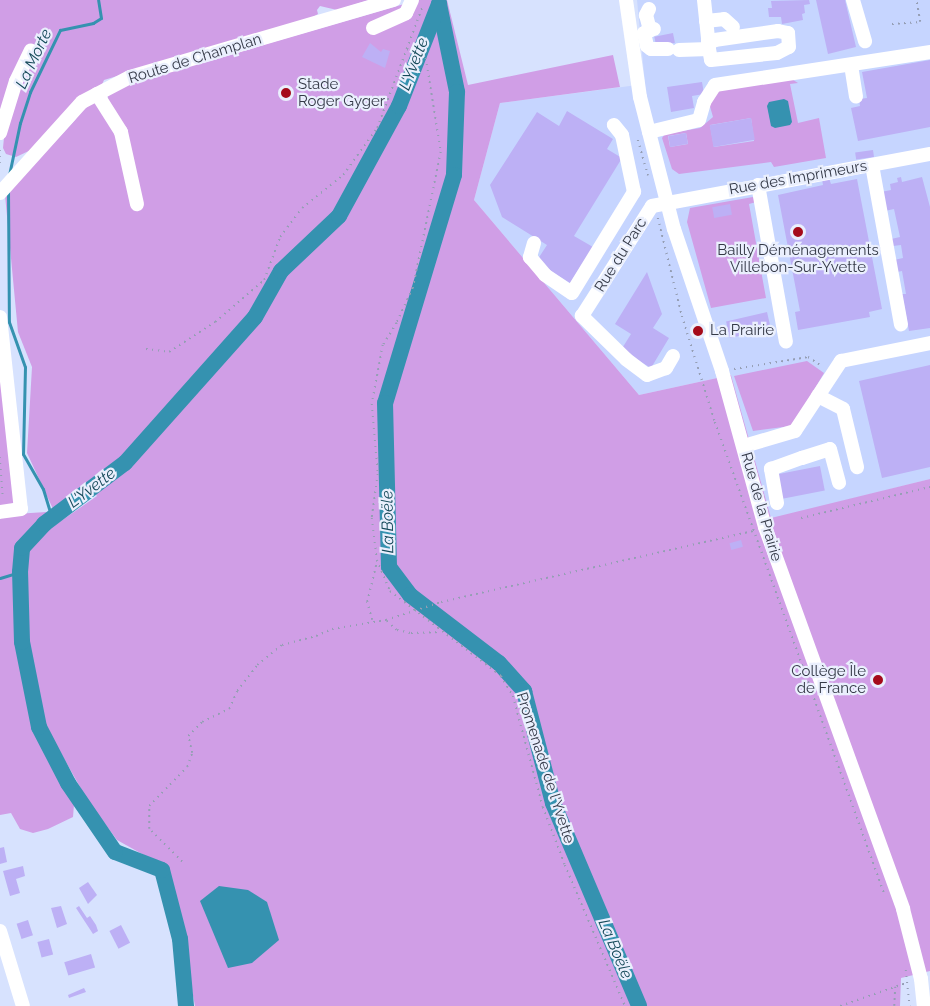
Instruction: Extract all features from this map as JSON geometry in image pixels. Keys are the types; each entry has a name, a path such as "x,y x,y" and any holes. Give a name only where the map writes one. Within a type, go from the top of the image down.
{"street":[{"name":"Route de Champlan","path":"1,191 82,102 130,77 394,0"},
{"path":"373,28 406,13 412,0"},
{"name":"Rue de la Prairie","path":"626,0 639,97 666,202 722,371 765,527 926,978 924,1006"},
{"path":"649,9 646,15 652,30 644,33 647,46 651,49 673,50 709,46 715,40 778,31 788,33 789,47 777,53 711,60 709,46 706,21 704,0"},
{"path":"853,0 865,41"},
{"path":"706,21 724,19 733,27"},
{"path":"0,133 16,81 31,50"},
{"path":"649,132 699,120 704,102 715,85 930,52"},
{"path":"851,65 856,97"},
{"path":"98,94 122,132 137,204"},
{"path":"534,243 530,257 545,274 572,293 634,192 622,135 614,125"},
{"name":"Rue des Imprimeurs","path":"666,202 930,154"},
{"path":"872,165 901,324"},
{"path":"758,185 786,342"},
{"name":"Rue du Parc","path":"666,202 652,206 582,316 626,359 647,375 666,368 673,356"},
{"path":"612,229 630,242"},
{"path":"0,317 21,509 2,511"},
{"path":"744,446 795,431 841,362 930,343"},
{"path":"818,396 843,409 857,467"},
{"path":"795,431 802,458"},
{"path":"777,503 771,470 830,449 839,483"},
{"path":"0,931 23,1006"}],"path":[{"path":"146,349 169,352 215,322 264,280 286,230 302,208 344,175 377,128 423,0"},
{"path":"892,24 920,22 916,0"},
{"name":"Promenade de l'Yvette","path":"407,49 426,58 441,152 413,288 397,323 383,345 372,404 378,474 372,518 377,560 390,591 501,676 513,696 550,826 625,1006"},
{"path":"0,150 0,168"},
{"path":"722,371 808,357 833,373"},
{"path":"0,457 2,511"},
{"path":"801,518 930,487"},
{"path":"182,862 149,829 149,806 187,767 192,753 188,736 202,722 230,709 237,691 257,665 282,645 332,629 386,620 441,602 750,532"},
{"path":"372,621 367,602 377,560"},
{"path":"386,620 397,630 411,633 442,632"},
{"path":"840,1006 926,978"},
{"path":"894,1006 895,987"},
{"path":"910,1000 910,1006"}],"shaded area":[{"path":"0,0 369,0 337,10 320,6 317,10 318,14 313,17 104,80 100,89 109,107 107,90 418,0 447,0 468,85 613,55 620,87 500,103 474,200 639,395 731,375 771,518 930,479 930,971 901,978 900,1006 195,1006 169,869 117,840 88,801 45,725 25,619 25,560 30,548 48,530 97,496 89,485 53,509 27,453 32,367 18,332 5,195 77,118 52,140 16,157 6,154 3,148 5,127 0,120"},
{"path":"637,0 930,0 930,479 771,519 731,375 639,395 474,200 500,103 645,84"},
{"path":"790,78 798,83 790,84 798,123 819,118 826,158 774,167 771,162 679,174 672,169 662,138 665,134 700,128 713,117 709,103 718,90","holes":["751,118 754,141 714,147 710,125","686,133 688,144 670,147 668,136"]},
{"path":"784,99 788,101 792,122 790,125 775,128 771,126 767,106 769,102"},
{"path":"753,197 756,202 749,204 766,298 711,308 687,222 690,208"},
{"path":"0,357 14,503 0,510"},
{"path":"807,361 824,373 797,419 791,426 753,431 734,376"},
{"path":"46,512 47,516 17,547 22,642 39,727 75,792 73,817 48,829 33,833 20,829 11,813 0,815 0,515"},
{"path":"219,886 248,890 267,902 279,940 252,963 228,968 200,901"}],"building":[{"path":"809,0 810,4 804,5 803,20 782,24 781,17 769,17 768,8 772,8 771,1"},
{"path":"816,0 845,0 856,47 828,54"},
{"path":"673,33 675,43 656,46 654,37"},
{"path":"370,43 381,52 383,49 390,51 385,68 362,57"},
{"path":"930,60 930,127 858,141 851,108 860,106 859,99 867,98 862,72"},
{"path":"702,82 704,94 692,96 694,108 671,112 667,87"},
{"path":"567,111 613,139 607,149 622,158 574,236 593,247 570,283 536,262 547,245 502,217 490,185 537,112 559,126"},
{"path":"751,118 755,140 713,147 710,125"},
{"path":"686,133 688,144 670,147 668,136"},
{"path":"873,150 874,157 856,159 855,153"},
{"path":"901,177 902,182 922,177 930,207 930,328 909,331 902,294 906,294 902,271 897,272 894,260 903,258 901,245 893,246 891,239 900,237 894,209 885,211 881,192 891,190 890,184 898,182 897,178"},
{"path":"829,178 831,184 857,179 882,309 869,312 870,317 798,330 795,312 800,311 778,195 823,185 822,179"},
{"path":"730,204 732,215 714,218 712,207"},
{"path":"647,272 662,314 653,328 669,338 651,368 621,350 631,334 615,324"},
{"path":"767,312 771,329 730,338 726,321"},
{"path":"930,365 930,467 882,478 859,381"},
{"path":"820,466 825,491 779,500 774,475"},
{"path":"741,540 743,547 731,550 729,543"},
{"path":"4,847 7,862 0,864 0,848"},
{"path":"23,866 25,876 16,879 20,893 10,896 3,871"},
{"path":"88,882 97,895 88,904 79,888"},
{"path":"61,906 67,924 57,928 51,908"},
{"path":"79,906 87,918 90,916 98,931 93,934 76,908"},
{"path":"28,920 33,935 22,939 17,924"},
{"path":"121,925 130,943 118,949 109,931"},
{"path":"49,939 53,954 42,958 37,942"},
{"path":"91,954 95,967 68,976 64,962"},
{"path":"84,988 86,992 69,998 68,995"}],"waterway":[{"name":"La Morte","path":"9,175 20,123 30,92 60,30 93,23 101,18 98,0"},
{"name":"La Boële","path":"439,4 457,92 454,175 385,403 389,567 410,595 499,663 524,691 553,803 639,1006"},
{"name":"L'Yvette","path":"186,1006 180,939 162,870 115,852 68,783 39,727 22,642 20,572 22,548 44,524 125,463 255,317 281,271 339,216 399,106 439,4"},
{"path":"8,191 9,322 25,367 23,454 43,489 52,518"},
{"path":"0,578 20,572"}],"place":[{"name":"Stade Roger Gyger","path":"286,93"},
{"name":"Bailly Déménagements Villebon-Sur-Yvette","path":"798,232"},
{"name":"La Prairie","path":"698,331"},
{"name":"Collège Île de France","path":"878,680"}]}
